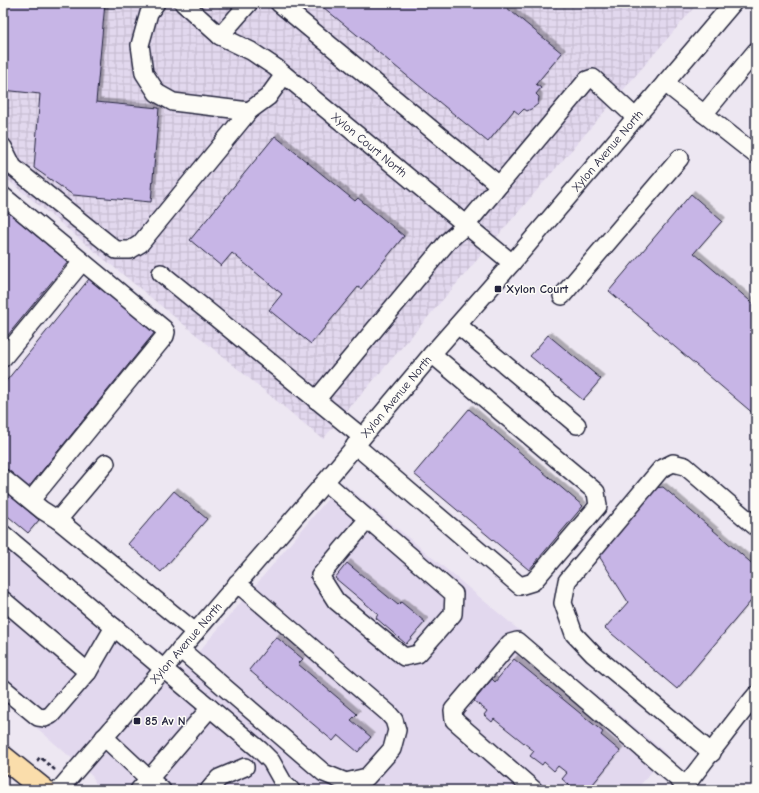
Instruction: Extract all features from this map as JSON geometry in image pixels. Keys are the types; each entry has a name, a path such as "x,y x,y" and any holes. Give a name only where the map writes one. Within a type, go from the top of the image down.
{"main road":[{"path":"3,757 44,790"}],"street":[{"path":"156,3 149,13 140,45 144,72 157,93 173,102 249,111"},
{"name":"Xylon Court North","path":"183,3 220,36 251,51 275,67 512,263"},
{"path":"220,36 249,3"},
{"path":"279,3 499,185"},
{"name":"Xylon Avenue North","path":"59,790 325,482 432,354 512,263 733,3"},
{"path":"704,114 756,51"},
{"path":"3,148 13,168 116,250 130,250 140,244 249,111 268,98 284,75"},
{"path":"316,400 448,240 466,225 587,80 594,78 635,117"},
{"path":"665,83 756,155"},
{"path":"562,296 680,158"},
{"path":"3,196 166,332 165,336 30,500"},
{"path":"3,358 82,262"},
{"path":"161,273 316,400 358,441 520,586 533,582 598,506 596,492 432,354"},
{"path":"458,325 577,425"},
{"path":"58,520 106,463"},
{"path":"712,752 593,654 574,634 563,603 567,581 661,468 673,463 685,466 756,527"},
{"path":"3,478 58,520 195,632"},
{"path":"325,482 368,519 454,594 453,614 418,654 404,657 336,601 320,576 368,519"},
{"path":"3,534 260,750 271,761 284,784 291,790"},
{"path":"180,649 324,772 346,782 367,777 392,749 397,730 394,720 388,713 237,583"},
{"path":"3,600 88,672"},
{"path":"3,688 38,717 45,718 52,715 88,672 114,627"},
{"path":"534,790 454,720 453,710 510,643 517,641 684,788 742,711 756,695"},
{"path":"144,784 210,708"},
{"path":"104,737 144,784 162,790"},
{"path":"209,790 219,778 245,767"}],"shaded area":[{"path":"3,3 698,3 323,439 3,176"},
{"path":"342,482 667,754 636,790 98,790 93,777 3,700 3,523 183,670"}],"building":[{"path":"3,3 105,3 96,102 159,108 151,202 73,195 34,168 40,94 3,90"},
{"path":"318,3 501,3 562,53 536,84 541,88 536,94 539,97 538,104 527,111 524,109 519,114 514,110 488,142"},
{"path":"275,136 355,201 358,198 404,236 361,289 358,287 311,344 269,310 282,294 232,253 221,266 190,240"},
{"path":"691,194 722,221 694,253 756,306 755,415 609,291"},
{"path":"3,208 68,262 3,341"},
{"path":"89,279 155,332 28,488 3,468 3,385"},
{"path":"548,335 601,379 583,400 530,356"},
{"path":"469,409 583,506 529,570 414,474"},
{"path":"756,459 756,473 749,467"},
{"path":"663,487 756,567 756,595 677,689 605,628 628,602 599,556 655,488"},
{"path":"3,490 39,520 28,533 3,512"},
{"path":"174,491 207,519 161,572 128,544"},
{"path":"347,563 398,605 401,602 425,622 406,644 376,618 378,614 335,578"},
{"path":"276,637 303,659 298,664 357,714 351,720 371,737 358,752 338,735 333,741 249,670"},
{"path":"514,659 603,732 601,735 620,751 588,790 575,790 562,779 567,773 558,766 554,771 544,762 542,765 530,756 534,751 494,719 492,722 484,715 487,711 474,701 492,679 495,682"}],"place":[{"name":"Xylon Court","path":"498,289"},
{"name":"85 Av N","path":"137,721"}]}
